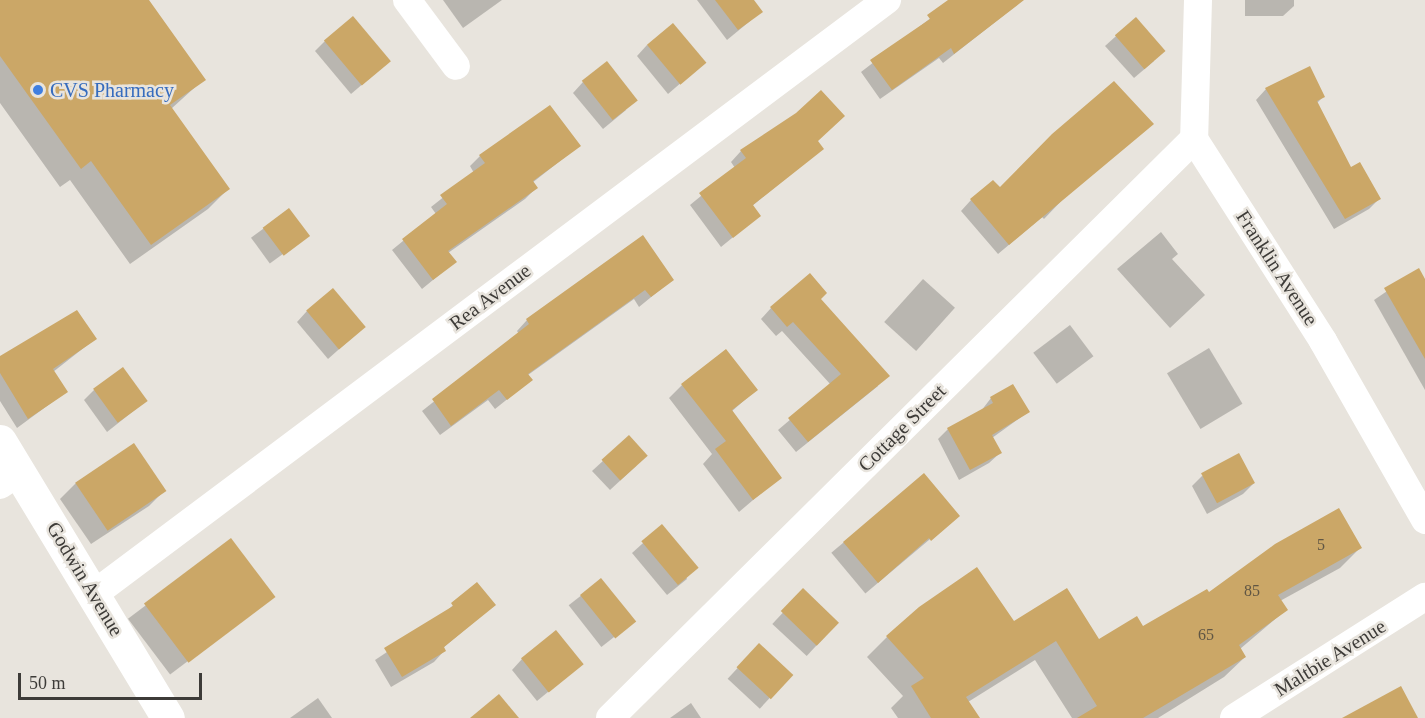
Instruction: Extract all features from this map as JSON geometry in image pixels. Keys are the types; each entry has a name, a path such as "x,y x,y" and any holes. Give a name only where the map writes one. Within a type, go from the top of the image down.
{"main road":[{"name":"Godwin Avenue","path":"0,441 9,479 94,594 168,718"}],"street":[{"path":"407,0 456,66"},
{"name":"Rea Avenue","path":"94,594 887,0"},
{"path":"1194,139 1198,0"},
{"name":"Franklin Avenue","path":"1194,139 1323,341 1425,520"},
{"name":"Cottage Street","path":"610,718 1194,139"},
{"name":"Maltbie Avenue","path":"1234,718 1425,597"}],"building":[{"path":"0,0 149,0 206,80 170,105 230,189 151,245 91,161 81,169 0,56"},
{"path":"715,0 754,0 763,12 738,30"},
{"path":"948,0 1024,0 954,54 951,48 892,90 870,60 930,19 927,15"},
{"path":"353,16 391,61 362,86 324,40"},
{"path":"1136,17 1166,51 1144,69 1115,35"},
{"path":"673,23 706,63 680,85 647,45"},
{"path":"607,61 638,100 613,120 582,81"},
{"path":"1310,66 1325,97 1317,101 1351,167 1360,162 1381,199 1345,219 1265,88"},
{"path":"1114,81 1154,124 1009,245 970,199 993,180 1000,187 1052,134"},
{"path":"821,90 845,116 818,141 824,149 753,205 761,216 733,238 699,193 746,158 740,150 796,113"},
{"path":"550,105 581,146 533,181 538,188 448,251 457,262 433,280 402,239 447,204 440,195 485,163 479,155"},
{"path":"289,208 310,236 284,256 263,228"},
{"path":"643,235 674,280 651,297 645,290 528,374 533,380 507,400 499,390 451,426 432,399 529,324 526,319"},
{"path":"1419,268 1425,279 1425,359 1384,288"},
{"path":"810,273 827,293 821,299 890,376 808,442 788,418 841,374 793,322 787,327 770,307"},
{"path":"333,288 366,327 339,350 306,310"},
{"path":"77,310 97,339 53,369 68,392 28,419 0,373 0,356"},
{"path":"726,349 758,390 732,410 782,478 753,500 715,449 726,441 681,384"},
{"path":"123,367 148,401 118,423 93,389"},
{"path":"1013,384 1030,412 992,435 1002,453 970,470 947,428 993,403 990,397"},
{"path":"629,435 648,456 620,481 602,460"},
{"path":"134,443 166,491 108,531 75,483"},
{"path":"1239,453 1255,483 1217,503 1201,473"},
{"path":"924,473 960,516 931,541 929,538 878,583 843,542"},
{"path":"1339,508 1362,548 1278,595 1288,610 1239,645 1246,657 1143,718 1077,718 1097,706 1056,641 966,697 980,718 931,718 911,686 924,678 886,636 919,607 977,567 1014,621 1067,588 1099,639 1137,616 1143,626 1207,589 1209,592 1275,544"},
{"path":"662,524 699,568 678,585 641,541"},
{"path":"231,538 276,597 188,663 144,604"},
{"path":"601,578 636,622 615,639 580,595"},
{"path":"477,582 496,605 444,647 446,651 402,677 384,648 453,606 451,603"},
{"path":"803,588 839,623 817,646 781,611"},
{"path":"556,630 584,664 549,693 521,658"},
{"path":"759,643 793,675 771,699 736,667"},
{"path":"1401,686 1418,718 1342,718"},
{"path":"499,694 519,718 470,718"}],"place":[{"name":"CVS Pharmacy","path":"38,90"}]}
